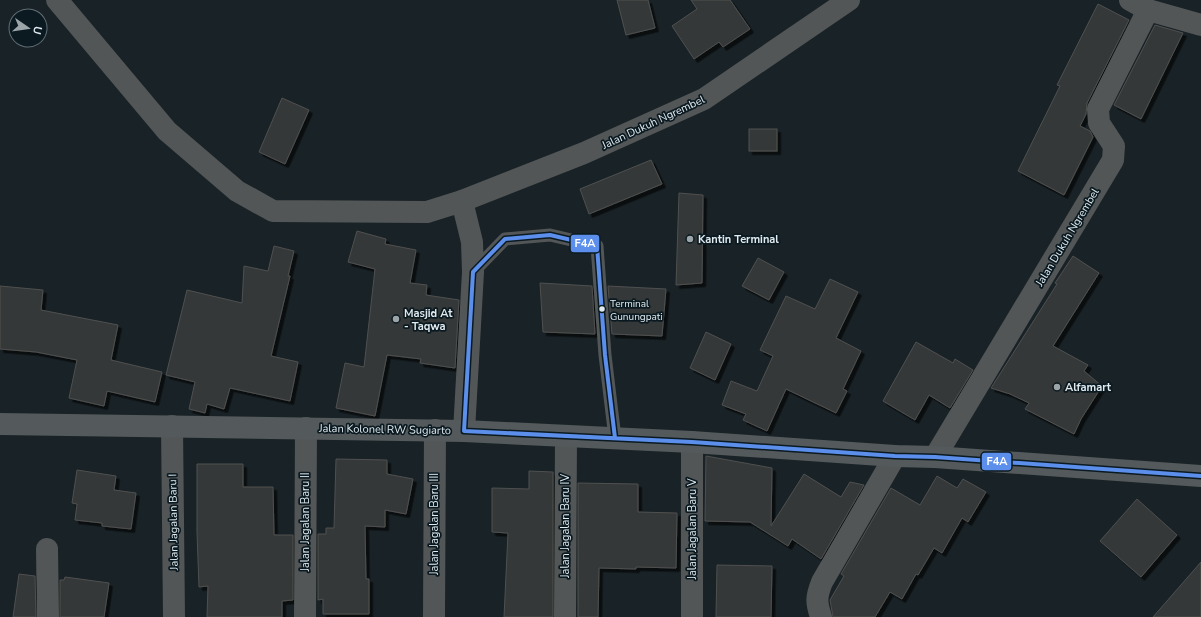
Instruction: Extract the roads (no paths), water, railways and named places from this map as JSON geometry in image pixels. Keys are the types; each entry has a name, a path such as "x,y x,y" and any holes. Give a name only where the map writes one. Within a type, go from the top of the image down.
{"main road":[{"name":"Jalan Kolonel RW Sugiarto","path":"0,424 464,431 692,442 895,456 935,457 1201,476"}],"street":[{"name":"Jalan Dukuh Ngrembel","path":"57,0 167,131 237,191 273,212 427,212 462,201 584,153 704,99 849,0"},
{"name":"Jalan Dukuh Ngrembel","path":"935,457 1113,160 1114,146 1099,123 1097,117 1098,109 1139,5 1201,25"},
{"path":"462,201 472,242 473,272 464,431"},
{"name":"Jalan Jagalan Baru I","path":"172,426 174,617"},
{"name":"Jalan Jagalan Baru II","path":"305,617 306,428"},
{"name":"Jalan Jagalan Baru III","path":"434,617 435,430"},
{"name":"Jalan Jagalan Baru IV","path":"565,617 566,436"},
{"name":"Jalan Jagalan Baru V","path":"692,442 692,617"},
{"path":"821,617 817,606 817,595 822,582 895,456"},
{"path":"47,549 48,617"}],"lane":[{"path":"473,272 505,239 550,235 597,246 605,355 615,438"}],"place":[{"name":"Kantin Terminal","path":"690,239"},
{"name":"Terminal Gunungpati","path":"602,309"},
{"name":"Masjid At - Taqwa","path":"396,319"},
{"name":"Alfamart","path":"1057,387"}]}
